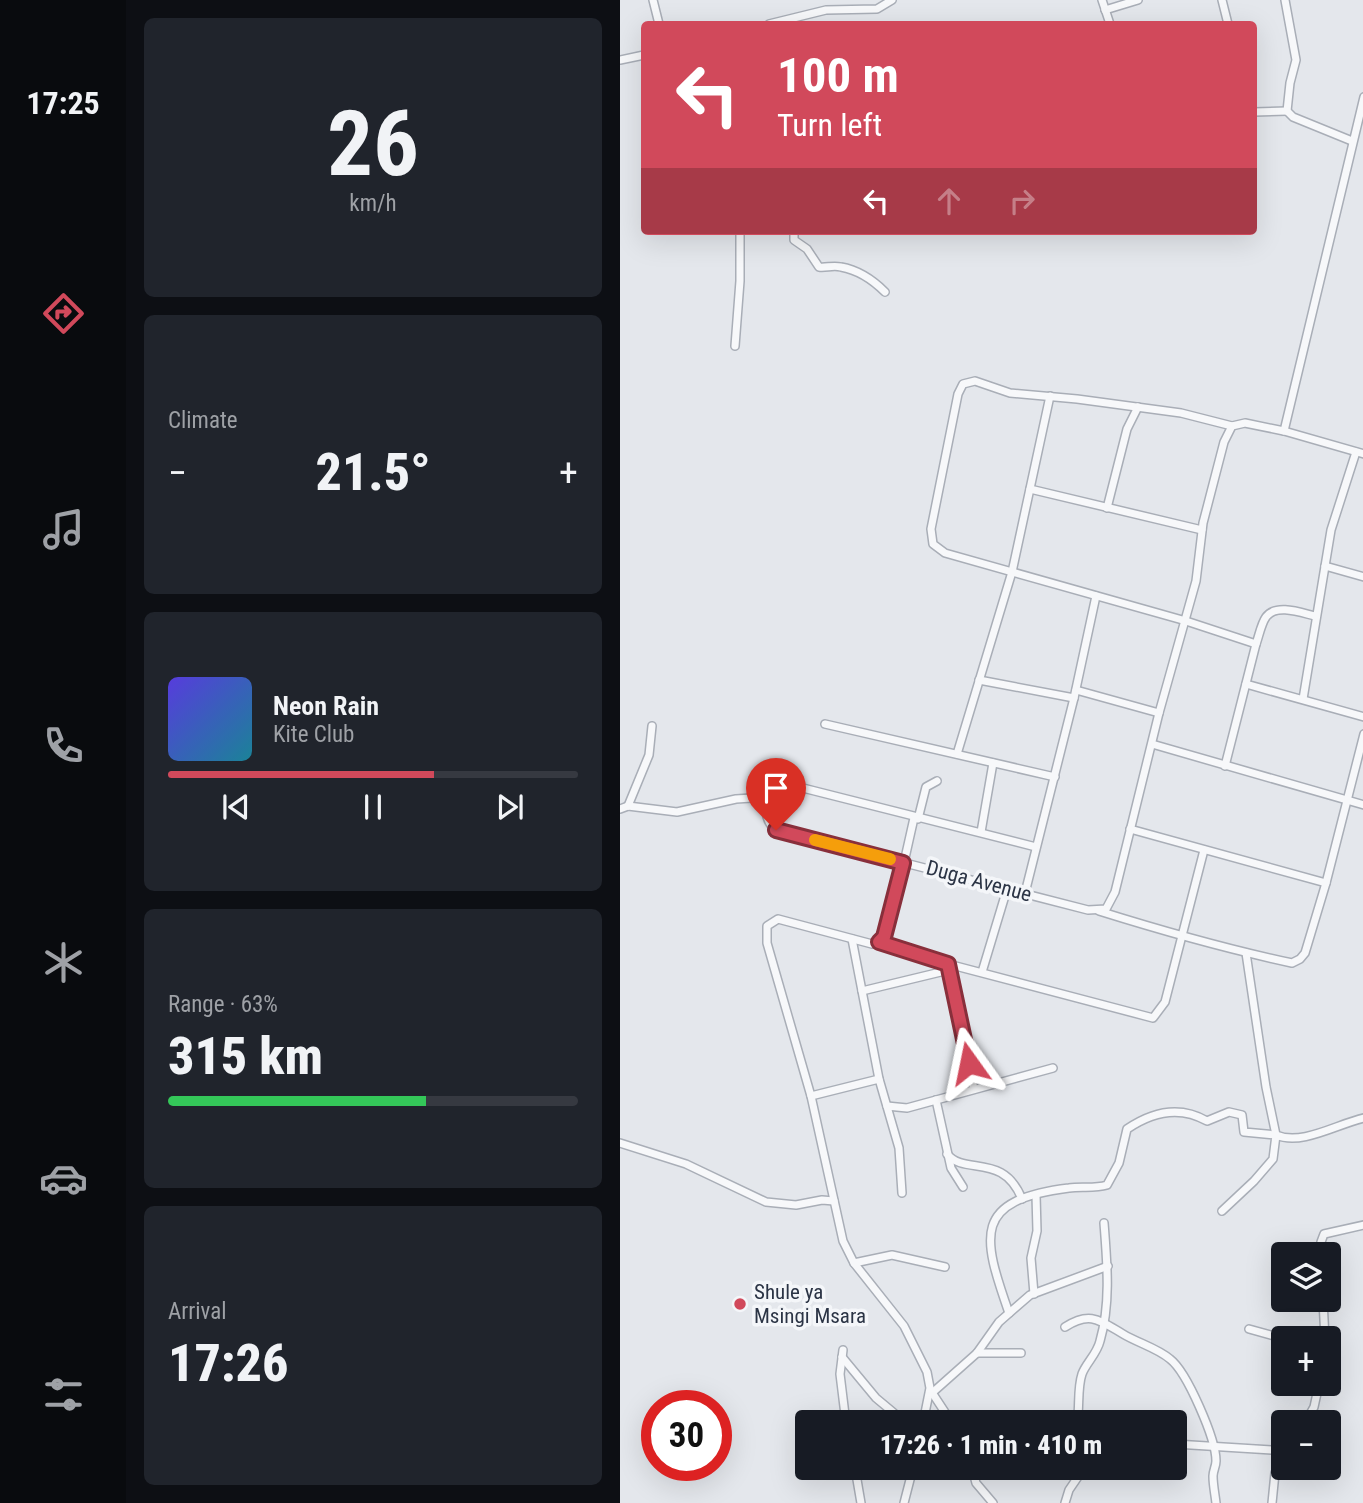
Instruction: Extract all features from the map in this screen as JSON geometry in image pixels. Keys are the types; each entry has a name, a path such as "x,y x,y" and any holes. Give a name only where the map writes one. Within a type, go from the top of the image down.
{"street":[{"path":"653,0 658,21"},
{"path":"823,0 826,10"},
{"path":"781,21 826,10 868,11 892,0"},
{"path":"1102,0 1109,21"},
{"path":"1105,10 1138,0"},
{"path":"1222,0 1227,21"},
{"path":"1285,0 1296,60 1287,111"},
{"path":"620,60 641,56"},
{"path":"1284,431 1364,97"},
{"path":"1257,112 1287,111 1308,124 1352,141"},
{"path":"735,346 740,235"},
{"path":"794,235 794,240 812,254 818,267 838,266 856,272 875,282 885,292"},
{"path":"1256,644 1186,621 945,553 933,544 931,529 958,394 963,384 975,381 1010,393 1181,413 1232,426 1245,423 1284,431 1360,453 1331,530 1303,699"},
{"path":"957,754 1012,572 1050,397"},
{"path":"1106,508 1127,429 1138,407"},
{"path":"1098,911 1106,909 1115,892 1159,713 1196,581 1202,530 1224,442 1232,426"},
{"path":"1030,489 1202,530"},
{"path":"1325,566 1364,578"},
{"path":"1025,893 1075,694 1096,596"},
{"path":"1224,766 1256,644 1266,617 1276,611 1315,616"},
{"path":"979,681 1075,694 1159,713"},
{"path":"1246,684 1364,717"},
{"path":"825,724 1055,777"},
{"path":"652,726 649,755 624,808 677,812 736,799 766,797"},
{"path":"1130,829 1326,883 1345,800 1364,734"},
{"path":"1152,744 1364,805"},
{"path":"980,832 993,763"},
{"path":"937,781 926,787 916,818 903,865 776,830 769,825 767,788 778,783 916,818 980,832 1035,847"},
{"path":"944,1410 931,1390 927,1372 904,1326 854,1263 843,1241 811,1096 767,943 768,926 778,919 872,944 879,942 949,967 982,972 1153,1018 1165,1002 1204,850"},
{"name":"Duga Avenue","path":"879,942 884,937 903,865 917,864 1098,911 1182,937 1292,963 1305,953 1326,883"},
{"path":"982,972 1007,889"},
{"path":"852,939 879,1079 899,1148 902,1193"},
{"path":"1222,1211 1273,1159 1276,1135 1246,953"},
{"path":"862,991 949,967"},
{"path":"949,967 975,1089"},
{"path":"887,1106 907,1108 1053,1068"},
{"path":"811,1096 879,1079"},
{"path":"936,1100 951,1168 963,1186"},
{"path":"1009,1313 993,1262 991,1228 999,1211 1036,1195 1071,1187 1106,1185 1119,1163 1127,1129 1137,1122 1169,1110 1196,1115 1207,1121 1228,1112 1242,1115 1244,1132 1276,1135 1285,1139 1310,1135 1364,1118"},
{"path":"620,1143 686,1164 766,1202 796,1205 822,1200 834,1201"},
{"path":"947,1154 956,1161 999,1170 1018,1190 1022,1199"},
{"path":"1034,1294 1031,1258 1037,1231 1036,1195"},
{"path":"1078,1410 1082,1373 1096,1354 1103,1324 1108,1266 1104,1223"},
{"path":"1323,1242 1324,1234 1364,1225"},
{"path":"854,1263 892,1255 945,1267"},
{"path":"926,1410 931,1390 977,1353 999,1322 1009,1313 1034,1294 1108,1266"},
{"path":"1065,1327 1083,1317 1089,1317 1168,1357 1179,1367 1198,1404 1213,1447 1216,1460 1213,1474 1216,1503"},
{"path":"1249,1329 1271,1335"},
{"path":"844,1410 840,1374 843,1353 876,1398 890,1410"},
{"path":"977,1353 1021,1353"},
{"path":"1187,1445 1271,1450"},
{"path":"857,1480 861,1503"},
{"path":"904,1503 910,1480"},
{"path":"975,1480 993,1503"},
{"path":"1065,1503 1076,1480"},
{"path":"1272,1503 1274,1480"}],"slow traffic":[{"path":"815,840 890,859"}],"place":[{"name":"Shule ya Msingi Msara","path":"740,1304"}],"route":[{"path":"776,830 903,863 884,937 879,942 948,964 969,1063"}]}
